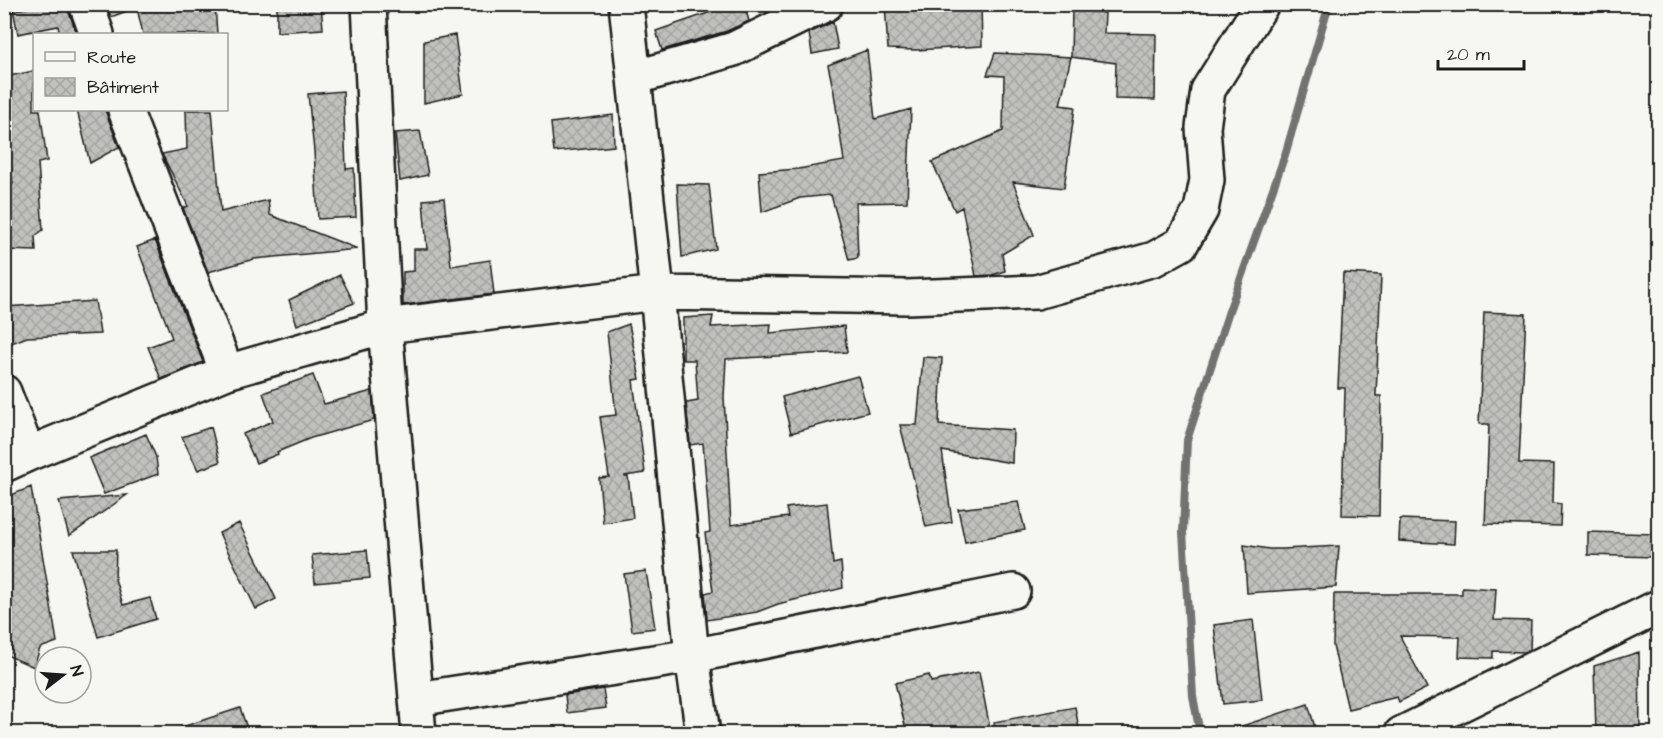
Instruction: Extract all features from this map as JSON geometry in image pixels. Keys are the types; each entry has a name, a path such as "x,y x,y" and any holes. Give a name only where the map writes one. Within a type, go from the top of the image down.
{"street":[{"path":"86,4 97,33"},
{"path":"369,4 385,326 419,734"},
{"path":"626,4 692,656 703,734"},
{"path":"634,78 734,49 826,4"},
{"path":"4,392 16,459 227,372 385,326 657,293 907,297 1036,292 1154,259 1181,244 1201,210 1207,180 1203,128 1209,90 1262,4"},
{"path":"125,111 227,372"},
{"path":"417,699 692,656 1013,591"},
{"path":"1401,734 1659,607"}],"building":[{"path":"68,4 77,33 60,33 58,26 18,34 13,10"},
{"path":"106,4 135,4 135,8 111,17"},
{"path":"136,4 215,4 217,33 143,33"},
{"path":"277,4 321,4 323,29 277,32"},
{"path":"734,4 744,4 749,21 727,31 662,50 656,31"},
{"path":"885,4 981,4 982,46 916,50 888,49"},
{"path":"1072,9 1105,13 1104,33 1156,34 1155,100 1115,99 1116,63 1071,57"},
{"path":"833,22 838,49 812,54 809,33"},
{"path":"455,35 463,94 424,103 424,41"},
{"path":"867,50 875,119 911,109 907,202 856,203 858,258 849,260 831,195 800,198 762,212 759,172 798,169 844,161 828,65"},
{"path":"995,53 1071,57 1060,105 1075,107 1064,188 1013,182 1034,235 1002,254 1005,271 976,276 962,207 955,211 932,162 1003,131 1004,76 987,75"},
{"path":"33,71 33,111 40,111 47,161 38,163 43,230 35,236 36,251 4,250 4,186 13,184 4,141 4,77"},
{"path":"343,91 346,169 354,168 356,217 318,219 308,94"},
{"path":"77,111 105,111 119,147 90,163"},
{"path":"186,111 212,111 221,212 268,200 270,215 358,249 254,259 208,272 183,208 188,206 162,154 187,149"},
{"path":"613,115 614,146 554,152 551,123"},
{"path":"420,131 428,175 400,181 395,133"},
{"path":"677,184 709,185 716,249 682,257"},
{"path":"444,198 451,266 490,260 494,294 403,305 403,272 414,271 414,249 427,249 423,200"},
{"path":"155,240 203,362 161,379 148,347 172,338 137,247"},
{"path":"1343,273 1381,275 1376,396 1381,396 1379,516 1342,515 1345,388 1338,388"},
{"path":"340,275 354,303 297,325 289,300"},
{"path":"95,301 100,334 27,337 4,346 4,307"},
{"path":"1484,312 1526,314 1519,463 1554,464 1553,503 1561,504 1560,526 1485,524 1489,424 1479,424"},
{"path":"713,316 711,327 771,324 770,333 844,326 847,352 726,359 724,397 731,525 788,517 786,508 827,503 833,564 841,562 843,588 778,604 757,612 707,620 705,593 713,591 705,533 710,532 703,443 690,445 686,403 698,401 695,360 683,360 683,318"},
{"path":"629,324 640,379 633,380 645,473 624,476 628,476 633,518 603,523 599,478 609,477 600,417 616,415 607,332"},
{"path":"923,357 942,358 939,425 1013,430 1012,463 942,451 952,522 926,527 900,425 917,425"},
{"path":"313,375 324,404 372,391 374,420 311,438 256,463 243,434 273,421 263,393"},
{"path":"858,376 868,412 791,433 782,397"},
{"path":"211,427 220,462 198,470 182,437"},
{"path":"146,434 156,457 158,474 104,494 89,458"},
{"path":"31,487 57,642 48,645 33,645 33,667 4,654 4,498"},
{"path":"127,495 69,536 59,501"},
{"path":"1018,502 1025,530 965,542 958,509"},
{"path":"1400,519 1455,521 1454,544 1399,541"},
{"path":"239,523 276,599 256,609 219,533"},
{"path":"1588,532 1655,534 1654,557 1588,555"},
{"path":"1244,545 1269,549 1339,546 1336,587 1247,593"},
{"path":"73,550 116,550 115,579 123,605 150,598 156,619 98,637"},
{"path":"367,550 370,578 315,583 312,555"},
{"path":"646,571 655,628 632,631 624,574"},
{"path":"1462,587 1496,589 1494,620 1531,621 1530,650 1524,652 1493,651 1493,658 1459,657 1460,637 1400,636 1427,688 1399,702 1397,697 1348,709 1333,646 1334,594 1462,594"},
{"path":"1253,620 1262,700 1223,704 1214,625"},
{"path":"1639,652 1640,734 1596,734 1594,666"},
{"path":"979,672 991,734 907,734 895,683 929,675 931,682"},
{"path":"603,689 606,708 567,713 565,695"},
{"path":"1308,704 1317,734 1234,734 1233,729"},
{"path":"1075,707 1080,734 995,734 994,722"},
{"path":"240,708 249,734 177,734 176,729"}],"waterway":[{"path":"1200,734 1193,696 1183,532 1187,440 1229,311 1285,155 1329,4"}]}
